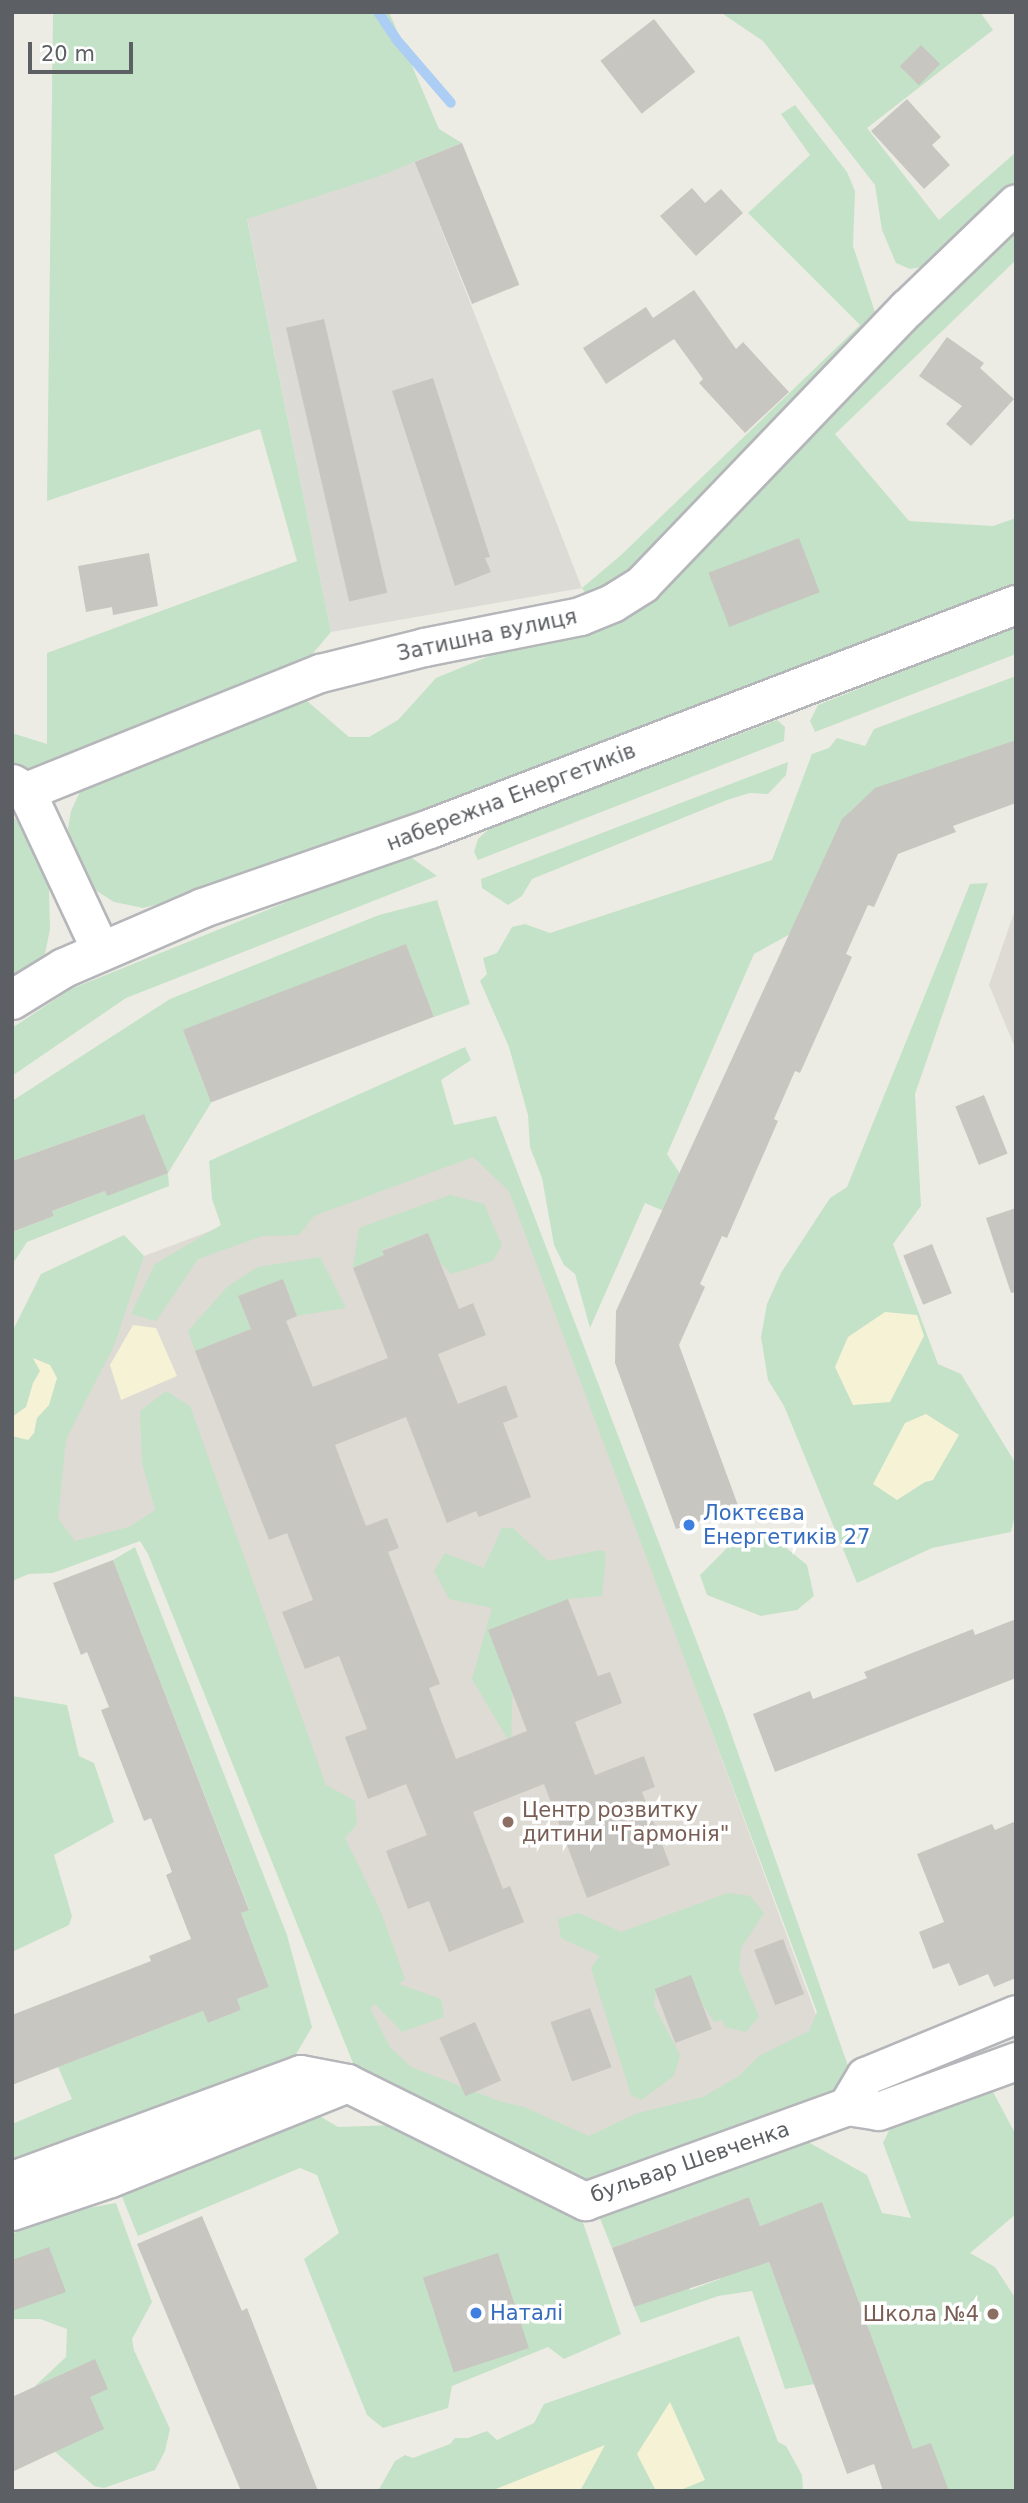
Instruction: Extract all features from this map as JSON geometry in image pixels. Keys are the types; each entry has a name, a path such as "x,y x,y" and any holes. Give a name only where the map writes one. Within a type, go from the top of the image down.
{"street":[{"name":"Затишна вулиця","path":"19,787 320,673 424,647 580,616 612,603 642,584 898,318 1016,203"},
{"name":"набережна Енергетиків","path":"12,1000 64,968 203,908 430,829 1016,606"},
{"path":"19,787 101,951"},
{"path":"847,2106 865,2076 1016,2014"},
{"name":"бульвар Шевченка","path":"12,2180 300,2074 347,2083 585,2201 847,2106 878,2111 1016,2061"},
{"path":"12,2211 110,2178 347,2083"}],"shaded area":[{"path":"415,162 582,588 331,632 247,218"},
{"path":"1016,907 1016,1050 989,985"},
{"name":"Центр розвитку дитини \"Гармонія\"","path":"475,1131 494,1140 841,2083 591,2172 378,2072 148,1533 33,1572 12,1493 144,1256"}],"green space":[{"path":"53,12 389,12 439,129 462,143 377,177 247,219 331,632 309,658 26,772 12,766 12,733 47,744 47,653 297,561 260,429 47,501"},
{"path":"720,12 980,12 993,30 867,128 939,220 1016,152 1016,183 928,266 910,269 896,263 882,230 875,185 763,41"},
{"path":"795,105 847,172 855,191 853,246 879,324 664,549 589,599 582,588 620,556 860,325 748,213 810,155 781,114"},
{"path":"1016,203 1016,260 835,434 909,521 993,526 1016,518 1016,587 469,798 176,900 143,908 114,902 92,888 79,873 71,854 68,828 71,811 83,785 306,700 349,737 369,737 398,720 436,678 509,648 593,628"},
{"path":"1016,626 1016,654 815,732 810,721 818,705"},
{"path":"1016,676 1016,740 989,767 875,789 850,811 792,933 754,954 667,1154 679,1172 679,1194 666,1212 645,1203 590,1328 575,1274 564,1265 554,1245 542,1178 530,1147 528,1115 509,1047 480,981 487,974 483,958 497,953 512,927 525,924 550,933 772,860 812,754 829,748 837,738 865,746 874,729"},
{"path":"777,720 785,727 784,741 478,860 474,852 478,839 490,828"},
{"path":"788,762 786,775 768,794 750,793 727,800 532,879 522,896 508,905 482,888 481,879"},
{"path":"12,815 41,851 49,888 50,929 45,954 12,979"},
{"path":"412,858 437,876 126,998 12,1076 12,1028 71,989 376,866"},
{"path":"988,883 915,1094 921,1206 893,1244 938,1364 961,1374 1016,1464 1016,1511 1011,1532 932,1548 857,1583 784,1406 768,1380 761,1337 767,1304 781,1273 830,1198 847,1187 970,884"},
{"path":"437,900 470,1004 434,1017 406,945 183,1030 211,1103 168,1173 169,1186 27,1242 12,1265 12,1232 54,1216 52,1211 105,1191 107,1196 144,1114 12,1161 12,1101 170,999 379,915"},
{"path":"465,1047 471,1060 441,1080 454,1125 496,1116 724,1713 853,2080 843,2096 594,2183 362,2076 355,2068 148,1554 140,1541 53,1573 29,1574 12,1581 12,1332 41,1274 124,1235 144,1256 114,1346 66,1439 58,1518 75,1541 129,1527 155,1510 142,1463 140,1411 166,1391 190,1406 326,1785 355,1801 357,1824 345,1838 381,1912 405,1979 399,1984 441,1999 444,2017 402,2032 375,2004 370,2008 390,2047 411,2067 499,2101 524,2107 589,2136 635,2114 703,2097 739,2076 759,2056 809,2031 817,2012 509,1191 473,1157 314,1216 299,1235 262,1236 198,1259 156,1321 131,1314 155,1264 221,1225 212,1199 209,1161"},
{"path":"450,1195 484,1204 502,1245 493,1261 451,1274 440,1262 428,1233 382,1250 384,1255 353,1268 359,1228"},
{"path":"320,1257 346,1308 297,1316 283,1279 239,1296 251,1329 195,1351 188,1331 228,1286 258,1267"},
{"path":"502,1528 513,1528 548,1561 601,1550 606,1553 602,1596 568,1599 514,1643 511,1745 472,1679 492,1608 449,1599 434,1571 445,1553 484,1568"},
{"path":"773,1537 807,1565 814,1596 797,1610 761,1616 707,1595 700,1575 729,1546"},
{"path":"135,1547 287,1935 312,2027 288,2068 12,2174 12,2124 72,2099 58,2067 203,2011 208,2023 241,2010 237,1999 269,1987 241,1913 249,1909 113,1560"},
{"path":"12,1696 67,1705 79,1756 94,1763 114,1822 54,1855 72,1916 69,1925 12,1952"},
{"path":"728,1893 750,1896 764,1913 741,1948 739,1969 759,2017 746,2032 725,2027 722,2020 714,2022 686,1978 656,1989 654,2006 680,2055 674,2076 641,2100 631,2095 591,1968 600,1956 561,1938 558,1919 579,1913 621,1932"},
{"path":"992,2090 1016,2135 1016,2214 970,2253 995,2267 1016,2299 1016,2491 949,2491 913,2449 822,2203 760,2226 749,2197 612,2248 599,2216 801,2138 867,2175 882,2213 911,2218 883,2143 894,2120 959,2095 969,2101"},
{"path":"318,2115 338,2127 395,2125 576,2202 621,2334 564,2359 548,2347 452,2386 448,2408 383,2428 367,2415 304,2259 339,2233 317,2175 300,2168 138,2236 120,2192"},
{"path":"116,2203 152,2302 132,2339 134,2350 170,2429 165,2451 155,2470 104,2488 94,2486 45,2443 35,2386 66,2357 67,2329 40,2319 12,2319 12,2234 49,2215"},
{"path":"767,2257 815,2384 785,2389 752,2291 718,2296 641,2323 634,2307 720,2279 719,2275"},
{"path":"739,2336 778,2442 786,2446 802,2475 803,2491 378,2491 395,2461 405,2455 413,2458 450,2444 455,2438 468,2438 487,2431 497,2440 534,2423 544,2404"}],"sand":[{"path":"885,1312 917,1315 924,1336 890,1402 853,1405 835,1367 848,1337"},
{"path":"133,1325 156,1328 177,1376 121,1400 110,1365"},
{"path":"33,1358 50,1365 57,1378 49,1405 37,1418 34,1433 28,1440 12,1436 12,1417 26,1407 33,1383 40,1371"},
{"path":"926,1414 959,1435 933,1480 925,1482 897,1500 873,1484 905,1423"},
{"path":"670,2402 705,2480 678,2491 656,2491 637,2454"},
{"path":"605,2445 580,2491 491,2491"}],"building":[{"path":"654,19 695,72 642,114 600,61"},
{"path":"921,45 940,64 919,85 900,66"},
{"path":"907,99 941,137 932,145 950,165 924,189 871,131"},
{"path":"462,143 519,285 472,304 415,162"},
{"path":"692,188 705,203 721,189 743,213 696,256 660,216"},
{"path":"694,290 736,349 743,342 789,392 745,433 699,383 703,379 674,339 606,384 583,348 646,307 653,318"},
{"path":"324,319 387,593 349,602 286,328"},
{"path":"947,337 984,363 980,368 1014,399 971,446 946,424 962,406 919,376"},
{"path":"433,378 490,557 485,558 491,572 455,586 392,391"},
{"path":"799,538 820,592 729,627 708,573"},
{"path":"149,553 158,606 113,615 112,607 86,612 78,566"},
{"path":"1016,740 1016,803 953,826 956,832 898,854 874,907 868,905 846,954 852,957 800,1073 795,1071 774,1119 778,1121 727,1238 722,1236 700,1284 705,1287 679,1345 739,1508 676,1529 615,1363 616,1311 842,819 875,788"},
{"path":"406,944 434,1017 211,1102 183,1030"},
{"path":"984,1095 1008,1153 979,1165 955,1107"},
{"path":"144,1114 168,1173 107,1196 105,1191 52,1211 54,1216 12,1232 12,1161"},
{"path":"1016,1208 1016,1292 1011,1293 986,1218"},
{"path":"428,1233 459,1309 473,1303 486,1335 438,1354 458,1404 506,1385 518,1417 503,1423 531,1497 479,1517 476,1511 447,1523 406,1417 335,1445 366,1526 387,1518 399,1548 388,1552 440,1684 429,1688 456,1759 527,1731 488,1630 568,1599 598,1676 610,1672 622,1703 575,1722 595,1775 644,1756 655,1787 642,1792 670,1865 587,1898 544,1784 473,1812 503,1889 510,1886 524,1922 449,1952 429,1901 408,1909 386,1851 427,1835 406,1784 368,1799 345,1737 367,1729 339,1656 305,1669 282,1612 313,1600 287,1533 269,1540 195,1351 251,1329 238,1296 283,1279 297,1316 286,1321 313,1387 388,1358 353,1268 384,1255 382,1251"},
{"path":"932,1244 952,1293 923,1305 903,1256"},
{"path":"113,1560 249,1910 241,1913 269,1987 237,1999 241,2010 208,2023 203,2011 12,2085 12,2015 151,1961 149,1956 191,1939 166,1875 172,1872 151,1818 144,1821 101,1710 109,1707 87,1652 81,1655 53,1583"},
{"path":"1016,1619 1016,1678 775,1772 753,1714 810,1691 813,1699 867,1678 864,1672 973,1629 975,1635"},
{"path":"1016,1821 1016,1978 994,1987 988,1974 959,1986 949,1963 933,1969 919,1932 944,1922 917,1854 992,1824 995,1830"},
{"path":"783,1939 804,1994 775,2005 754,1950"},
{"path":"691,1975 712,2029 675,2043 655,1989"},
{"path":"590,2008 612,2067 572,2082 551,2022"},
{"path":"475,2022 501,2080 465,2096 439,2038"},
{"path":"749,2197 760,2226 822,2202 913,2449 931,2443 949,2491 883,2491 874,2464 847,2474 769,2262 634,2307 612,2248"},
{"path":"202,2216 242,2311 247,2308 318,2491 241,2491 137,2244"},
{"path":"49,2247 66,2292 12,2311 12,2260"},
{"name":"Наталі","path":"498,2253 529,2348 454,2373 423,2277"},
{"path":"95,2359 108,2389 90,2397 104,2429 12,2472 12,2397"}],"waterway":[{"path":"378,12 396,39 451,103"}],"place":[{"name":"Локтєєва Енергетиків 27","path":"689,1525"},
{"name":"Центр розвитку дитини \"Гармонія\"","path":"508,1822"},
{"name":"Наталі","path":"476,2313"},
{"name":"Школа №4","path":"993,2314"}]}
